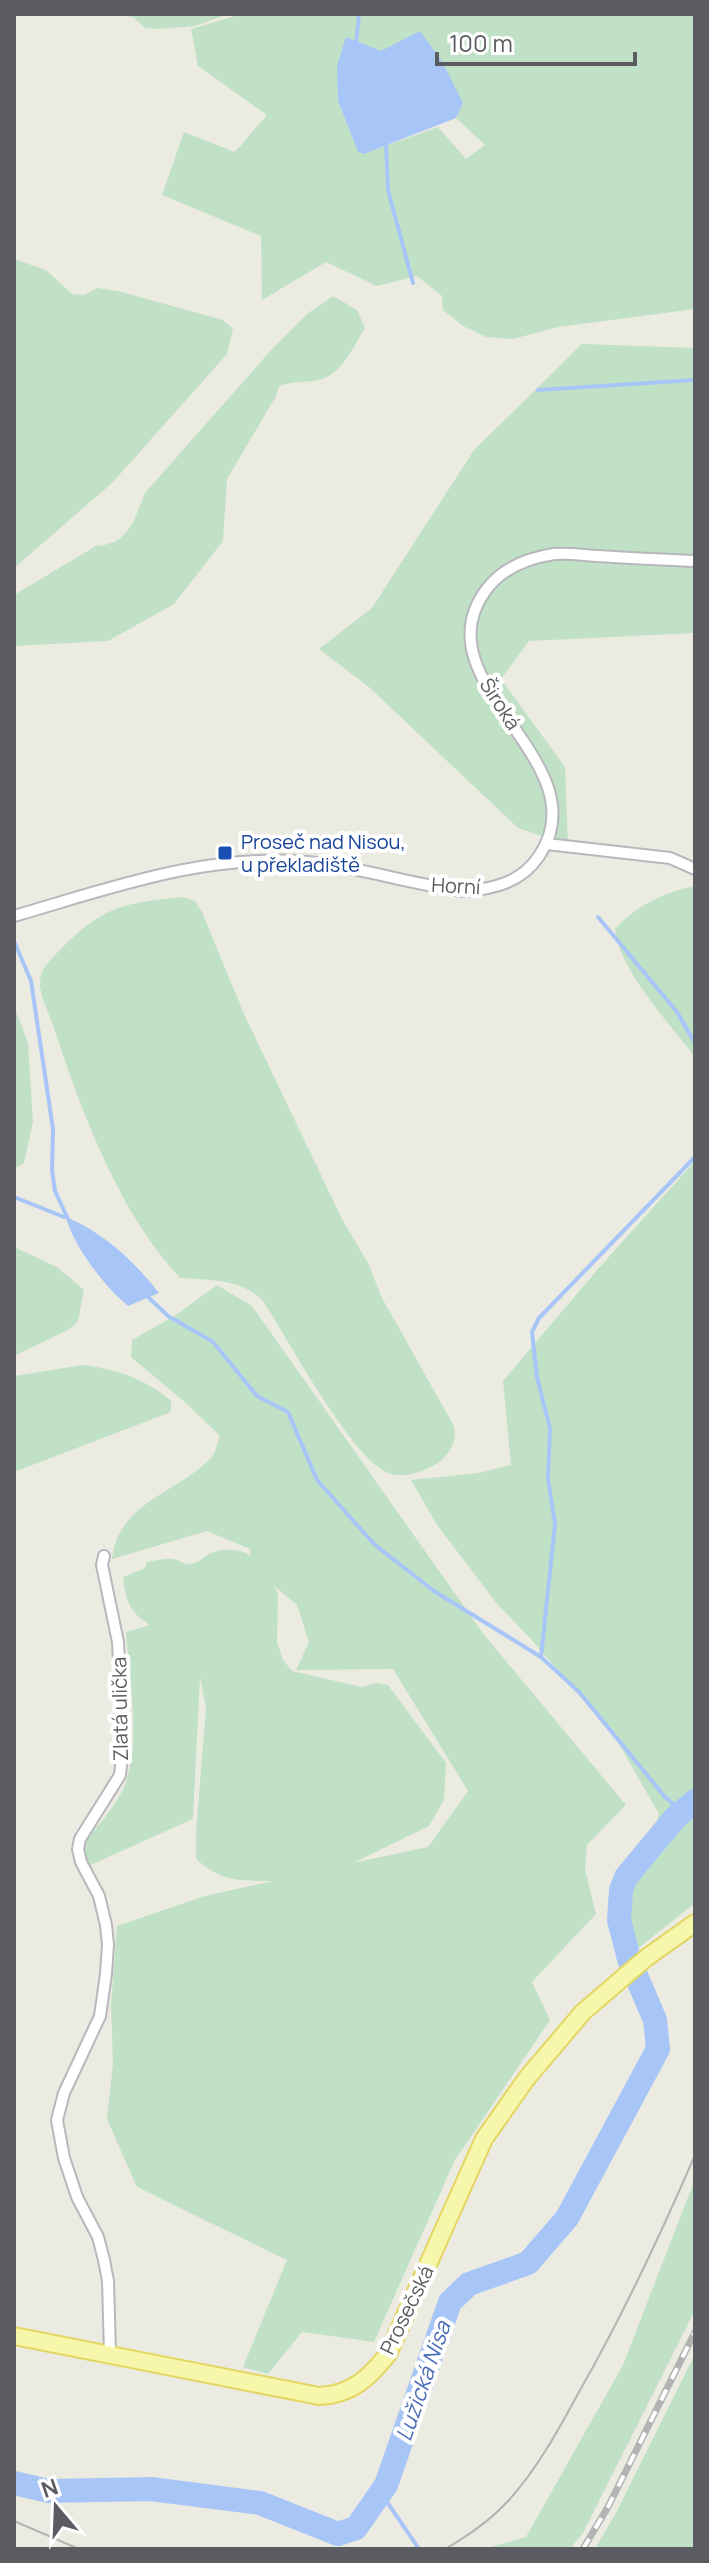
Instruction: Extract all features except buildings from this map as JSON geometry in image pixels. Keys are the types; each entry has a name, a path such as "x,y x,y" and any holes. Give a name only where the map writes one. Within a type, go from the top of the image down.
{"main road":[{"name":"Prosečská","path":"14,2336 319,2396 333,2395 364,2382 388,2354 484,2139 527,2078 583,2012 646,1958 695,1923"}],"street":[{"name":"Široká","path":"547,844 552,821 549,793 531,752 475,664 470,628 475,609 494,580 507,570 542,557 557,554 695,561"},
{"path":"547,844 670,858 695,869"},
{"name":"Horní","path":"14,916 156,874 244,861 308,862 441,888 465,891 487,889 521,875 536,861 547,844"},
{"name":"Zlatá ulička","path":"104,1556 102,1565 118,1642 123,1747 120,1775 80,1839 78,1849 81,1862 99,1896 108,1945 106,1974 100,2016 64,2093 57,2120 64,2158 77,2197 98,2237 104,2260 108,2281 110,2354"}],"green space":[{"path":"107,14 229,14 195,26 157,29 145,28 133,17"},
{"path":"242,14 695,14 695,309 558,327 513,339 486,337 463,326 443,310 442,296 417,276 377,286 326,262 262,300 261,236 162,195 184,132 235,152 267,115 198,66 191,29","holes":["346,38 381,51 463,102 456,118 485,145 466,159 438,127 364,154 358,152 338,101"]},
{"path":"14,259 46,270 72,294 84,295 97,288 118,291 223,320 233,329 227,354 112,483 14,568"},
{"path":"333,296 357,310 365,328 334,372 318,380 279,386 227,479 223,541 174,604 108,641 14,646 14,595 96,546 116,541 124,535 134,521 145,493 272,349 307,314"},
{"path":"582,344 695,348 695,633 529,641 501,679 565,767 568,845 518,828 370,688 319,649 372,608 474,450"},
{"path":"695,886 695,1057 635,978 618,944 615,929 651,901"},
{"path":"183,897 195,901 202,912 244,1014 343,1221 454,1426 454,1440 449,1451 438,1463 426,1469 404,1475 391,1474 376,1465 359,1448 322,1397 263,1301 255,1294 224,1282 180,1278 137,1221 96,1140 43,999 40,977 49,961 74,936 102,916 129,905"},
{"path":"14,1006 28,1043 33,1122 24,1163 14,1169"},
{"path":"695,1161 695,1903 631,1954 630,1896 659,1814 615,1737 498,1605 437,1525 411,1480 478,1473 511,1465 503,1381"},
{"path":"14,1247 57,1267 84,1290 78,1321 70,1329 14,1356"},
{"path":"217,1285 252,1306 485,1636 626,1805 587,1845 585,1869 596,1914 532,1982 550,2020 455,2160 374,2342 302,2332 268,2374 243,2367 287,2260 137,2187 107,2119 113,2064 111,2004 117,1926 205,1896 273,1881 223,1876 196,1859 206,1708 200,1677 193,1819 88,1866 83,1844 118,1799 126,1782 133,1745 126,1632 150,1625 130,1605 123,1577 145,1568 147,1562 173,1559 191,1564 212,1553 230,1550 250,1556 250,1549 207,1531 112,1559 116,1540 136,1512 210,1459 220,1436 131,1357 132,1340 176,1315","holes":["274,1586 297,1605 309,1642 296,1670 393,1669 468,1791 428,1847 353,1863 429,1826 444,1800 446,1763 388,1685 376,1683 362,1687 292,1671 283,1660 277,1642 278,1594"]},
{"path":"83,1365 119,1372 141,1381 171,1401 171,1412 14,1472 14,1376"},
{"path":"695,2179 695,2310 583,2533 570,2549 484,2549 526,2537 623,2365"},
{"path":"695,2354 695,2549 595,2549 617,2511"}],"water":[{"path":"420,31 443,63 463,103 456,118 364,154 358,152 338,101 337,66 346,37 381,51"},
{"path":"66,1217 93,1231 117,1249 159,1293 128,1306 91,1265 75,1240"}],"waterway":[{"path":"356,44 359,14"},
{"path":"386,142 388,190 413,283"},
{"path":"538,390 695,380"},
{"path":"598,917 677,1012 695,1043"},
{"path":"14,941 31,981 53,1129 55,1191 68,1219"},
{"path":"541,1657 555,1524 548,1479 550,1428 537,1377 532,1332 539,1318 695,1157"},
{"path":"14,1197 64,1217"},
{"path":"146,1295 168,1316 213,1342 257,1396 288,1412 317,1480 375,1545 434,1591 541,1657 579,1692 665,1797 683,1812"},
{"name":"Lužická Nisa","path":"14,2483 49,2491 151,2489 260,2503 338,2534 356,2528 386,2485 450,2302 469,2284 528,2263 567,2218 658,2049 655,2020 629,1959 619,1920 621,1890 626,1877 675,1818 695,1801"},
{"path":"381,2493 419,2549"}],"tram line":[{"path":"445,2549 479,2527 502,2507 547,2448 626,2305 695,2155"},
{"path":"14,2521 79,2549"}],"railway":[{"path":"583,2549 608,2507 695,2332"}],"place":[{"name":"Proseč nad Nisou, u překladiště","path":"225,853"}]}
